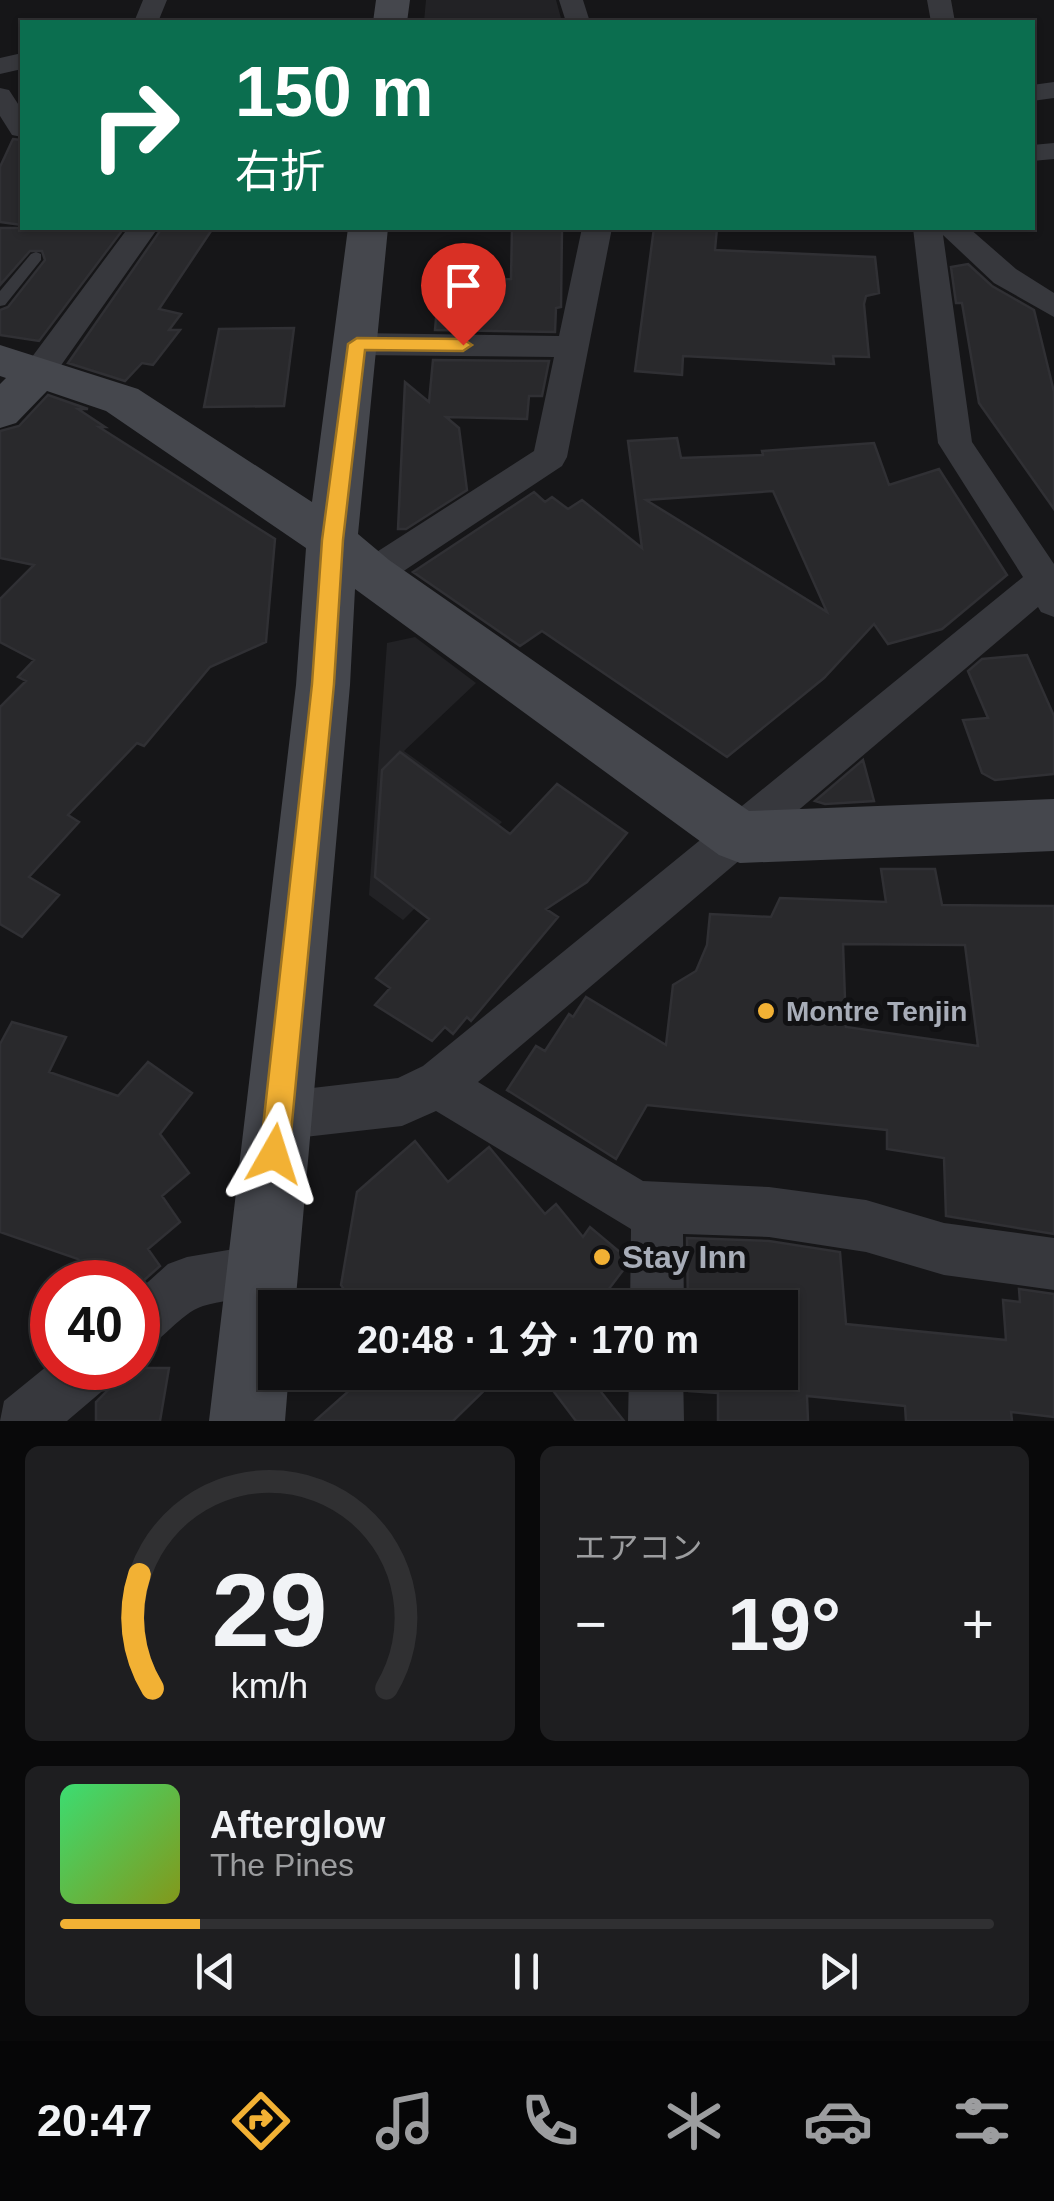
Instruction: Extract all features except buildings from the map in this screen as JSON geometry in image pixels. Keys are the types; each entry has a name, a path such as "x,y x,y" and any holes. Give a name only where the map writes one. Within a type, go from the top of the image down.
{"street":[{"path":"0,96 20,127"},
{"path":"0,412 19,367 140,230"},
{"path":"247,1421 323,684 352,557 357,344 368,230"},
{"path":"352,557 550,457 597,230"},
{"path":"278,1116 402,1102 440,1083 1051,586 955,444 926,230"},
{"path":"954,230 1005,276 1054,307"},
{"path":"357,344 574,347"},
{"path":"19,367 122,400 352,557 740,838 1054,825"},
{"path":"440,1083 469,1106 637,1206 769,1212 866,1226 944,1249 1054,1264"},
{"path":"656,1290 657,1207"},
{"path":"160,1307 188,1283 263,1270"},
{"path":"24,1421 61,1390"},
{"path":"656,1390 656,1421"}],"lane":[{"path":"0,301 36,258"}],"shaded area":[{"path":"426,0 556,0 561,20 424,20"},
{"path":"415,637 476,683 404,751 502,822 403,920 369,895 387,643"}],"place":[{"name":"Montre Tenjin","path":"766,1011"},
{"name":"Stay Inn","path":"602,1257"}],"route":[{"path":"274,1154 323,684 332,540 357,344 463,345"}]}
